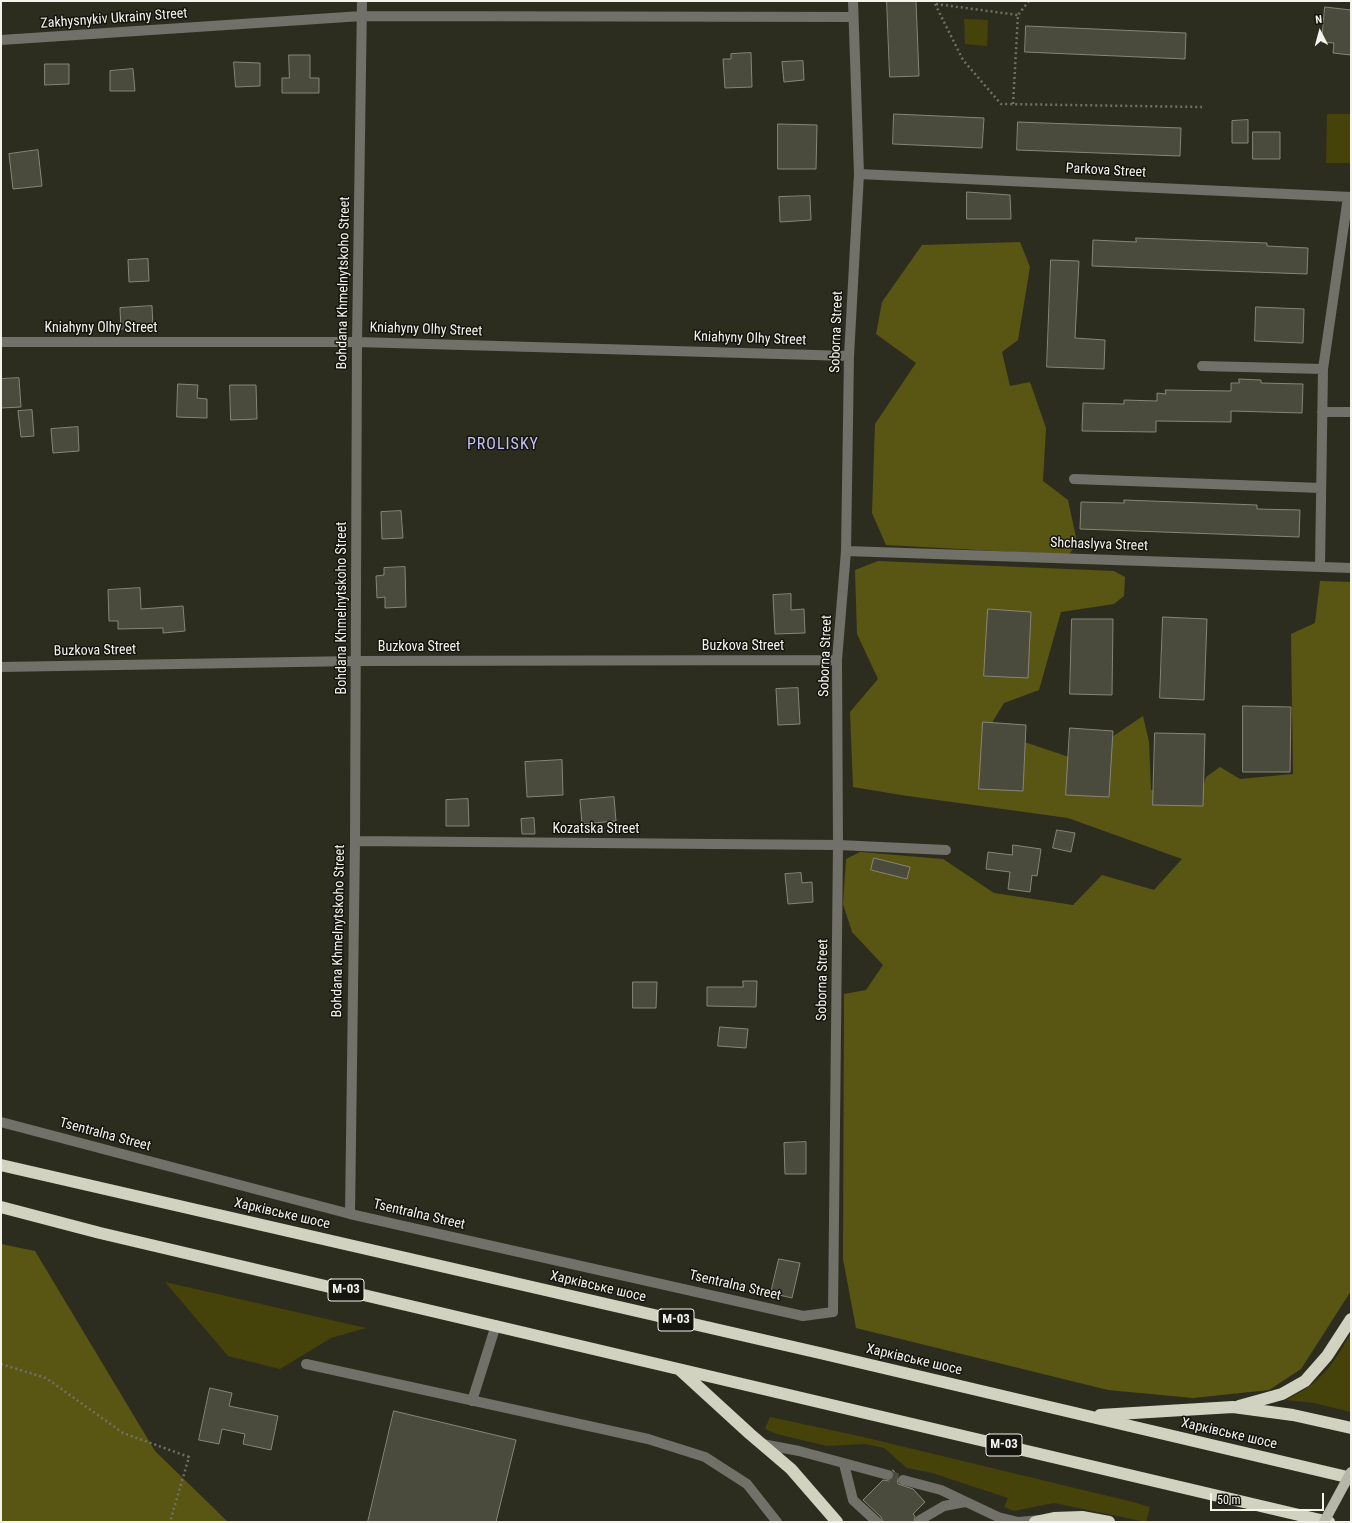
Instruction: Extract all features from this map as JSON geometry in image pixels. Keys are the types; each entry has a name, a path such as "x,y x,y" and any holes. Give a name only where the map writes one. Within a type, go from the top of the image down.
{"highway":[{"name":"Харківське шосе","path":"1,1165 824,1354 1351,1478"},
{"name":"М-03","path":"6,1208 100,1233 1329,1522"},
{"path":"1233,1408 1282,1394 1305,1381 1327,1356 1351,1319"},
{"path":"679,1369 791,1469 837,1522"},
{"path":"1086,1416 1233,1408 1293,1415 1351,1428"},
{"path":"826,1508 830,1522"},
{"path":"1039,1521 1054,1518 1082,1516 1109,1522"}],"main road":[{"path":"1324,1522 1351,1472"}],"street":[{"name":"Bohdana Khmelnytskoho Street","path":"350,1214 355,841 356,342 362,1"},
{"name":"Soborna Street","path":"833,1312 838,844 837,660 846,551 850,356 859,174 853,1"},
{"name":"Zakhysnykiv Ukrainy Street","path":"1,40 362,16 853,17"},
{"name":"Parkova Street","path":"859,174 1349,197"},
{"path":"1320,566 1323,370 1349,197"},
{"name":"Kniahyny Olhy Street","path":"1,342 356,342 850,356"},
{"path":"1202,366 1323,370"},
{"path":"1322,412 1351,412"},
{"path":"1074,479 1321,488"},
{"name":"Shchaslyva Street","path":"846,551 1351,568"},
{"name":"Buzkova Street","path":"1,667 355,661 837,660"},
{"name":"Kozatska Street","path":"355,841 838,844 946,850"},
{"name":"Tsentralna Street","path":"1,1122 350,1214 803,1316 833,1312"},
{"path":"472,1401 496,1325"},
{"path":"306,1364 648,1439 705,1457 747,1484 777,1522"},
{"path":"762,1444 799,1451 888,1475"},
{"path":"844,1464 853,1500 877,1522"},
{"path":"903,1480 941,1490 998,1517 1018,1522 1039,1521"},
{"path":"920,1520 944,1506 965,1502"}],"path":[{"path":"1013,104 1018,15 1029,1"},
{"path":"1018,15 935,4 963,60 1001,104 1202,107"},
{"path":"1,1364 46,1378 123,1433 189,1457 170,1522"}],"shaded area":[{"path":"964,19 988,20 987,46 965,44"},
{"path":"1327,114 1351,114 1351,163 1326,163"},
{"path":"1020,242 1030,267 1018,340 1002,352 1010,386 1030,382 1046,428 1043,481 1068,500 1077,542 1069,555 886,545 872,513 875,424 916,363 876,334 882,302 922,245"},
{"path":"878,561 1114,571 1125,577 1124,596 1114,604 1061,612 1039,690 1004,703 982,739 1027,743 1099,767 1106,741 1143,716 1149,742 1151,790 1202,791 1206,777 1220,767 1240,779 1293,774 1291,634 1315,623 1320,581 1351,582 1351,1291 1301,1369 1269,1390 1193,1398 1108,1390 856,1328 843,1259 844,994 866,990 883,965 852,932 843,904 846,859 860,852 943,859 994,893 1073,905 1102,875 1154,890 1182,859 1068,818 853,787 850,712 878,679 857,634 855,570"},
{"path":"1,1244 35,1251 155,1451 228,1522 1,1522"},
{"path":"165,1282 366,1328 331,1338 280,1369 228,1356"},
{"path":"1351,1333 1351,1412 1314,1403 1286,1400 1308,1387 1325,1372"},
{"path":"770,1417 859,1436 1150,1507 1146,1522 1054,1503 1014,1511 1004,1507 1008,1498 932,1473 907,1468 884,1448 865,1444 827,1446 777,1434 765,1429"}],"building":[{"path":"887,1 916,1 919,76 890,77"},
{"path":"1325,7 1351,10 1351,55 1333,53 1334,43 1322,42"},
{"path":"1026,26 1186,33 1185,59 1025,52"},
{"path":"751,53 752,87 725,88 723,59 731,59 731,54"},
{"path":"289,55 310,55 310,78 319,78 319,93 282,93 282,78 289,78"},
{"path":"803,61 804,80 784,82 782,62"},
{"path":"234,62 260,63 260,86 236,87"},
{"path":"45,64 69,64 69,84 45,85"},
{"path":"133,69 135,91 110,91 110,71"},
{"path":"894,114 984,118 982,148 893,144"},
{"path":"1248,120 1248,143 1232,143 1232,121"},
{"path":"1018,122 1181,128 1180,156 1017,150"},
{"path":"778,124 817,125 816,169 778,169"},
{"path":"1253,132 1280,132 1280,159 1253,159"},
{"path":"38,150 42,186 13,189 9,154"},
{"path":"967,192 1010,195 1011,219 967,219"},
{"path":"810,196 811,220 780,222 779,197"},
{"path":"1136,238 1267,243 1267,246 1308,248 1307,274 1092,266 1093,240 1136,242"},
{"path":"148,259 149,281 129,282 128,260"},
{"path":"1051,260 1079,261 1075,338 1105,340 1104,369 1047,367"},
{"path":"152,306 153,327 121,329 120,308"},
{"path":"1256,307 1304,309 1303,343 1255,341"},
{"path":"19,378 21,407 1,408 1,379"},
{"path":"1239,379 1261,380 1261,383 1303,384 1302,413 1231,411 1231,422 1156,421 1156,432 1082,431 1083,403 1124,404 1124,400 1157,401 1157,393 1166,394 1165,390 1231,391 1231,383 1239,383"},
{"path":"178,384 198,385 197,398 207,399 207,418 177,417"},
{"path":"230,385 256,385 257,419 231,420"},
{"path":"32,410 34,436 21,437 18,411"},
{"path":"78,427 79,451 53,453 51,429"},
{"path":"1124,500 1257,505 1257,509 1300,510 1299,537 1080,529 1081,502 1124,503"},
{"path":"401,511 403,538 382,539 381,512"},
{"path":"405,567 406,607 385,608 385,597 377,598 376,576 384,575 384,568"},
{"path":"140,588 141,609 183,606 185,631 163,633 163,628 118,629 118,621 109,621 108,590"},
{"path":"791,594 791,610 804,609 805,633 775,634 773,595"},
{"path":"988,609 1031,612 1028,678 984,676"},
{"path":"1163,617 1207,619 1204,700 1160,698"},
{"path":"1072,619 1113,619 1112,695 1070,694"},
{"path":"798,688 800,724 778,725 776,689"},
{"path":"1243,706 1291,707 1290,772 1243,772"},
{"path":"983,722 1026,725 1023,791 979,789"},
{"path":"1070,728 1113,731 1109,797 1066,795"},
{"path":"1155,733 1205,734 1203,806 1153,805"},
{"path":"562,760 563,795 527,797 525,762"},
{"path":"614,797 616,821 582,824 580,800"},
{"path":"468,799 469,826 446,826 446,800"},
{"path":"534,818 535,834 522,834 521,819"},
{"path":"1057,830 1075,833 1071,852 1053,848"},
{"path":"1013,845 1041,849 1037,876 1032,875 1030,892 1008,889 1010,872 986,869 988,852 1012,855"},
{"path":"874,858 910,867 907,879 871,870"},
{"path":"801,873 802,883 812,882 813,902 788,904 785,874"},
{"path":"743,981 757,981 756,1007 707,1006 707,987 743,987"},
{"path":"633,982 657,982 656,1008 633,1008"},
{"path":"720,1027 748,1029 746,1048 718,1046"},
{"path":"806,1142 806,1174 785,1174 784,1143"},
{"path":"779,1259 800,1263 792,1298 771,1293"},
{"path":"210,1388 232,1393 229,1406 278,1416 271,1450 243,1444 245,1434 222,1429 219,1444 199,1440"},
{"path":"394,1411 516,1440 496,1522 368,1522"},
{"path":"893,1470 898,1476 898,1484 913,1489 925,1502 913,1514 915,1516 914,1522 883,1522 881,1517 863,1500 883,1480 889,1481 893,1479"}],"tunnel":[{"path":"888,1475 903,1480"}],"district":[{"name":"PROLISKY","path":"503,445"}]}
